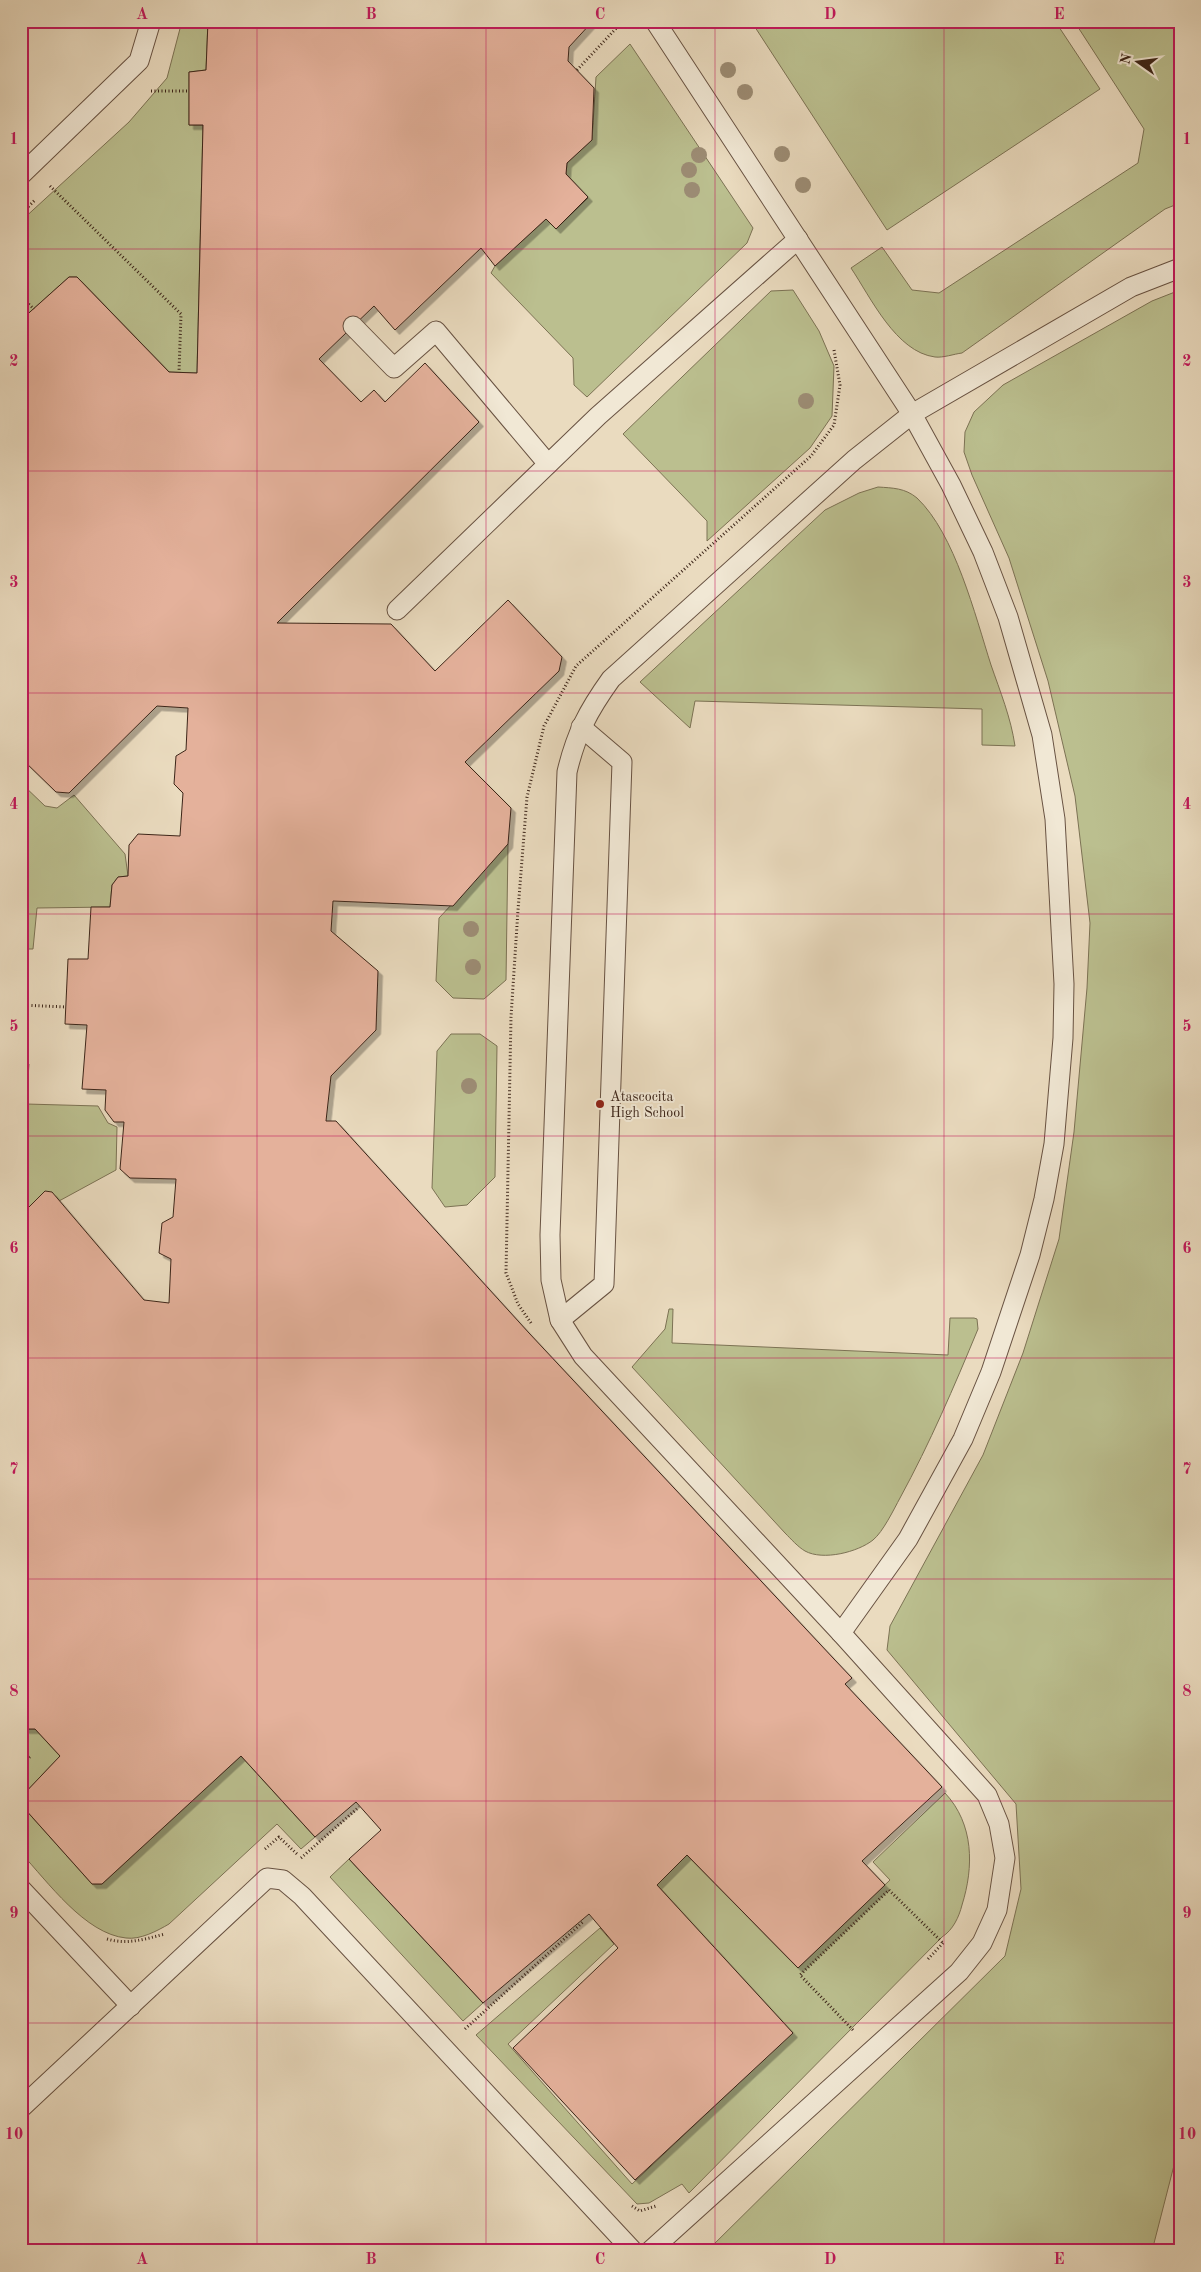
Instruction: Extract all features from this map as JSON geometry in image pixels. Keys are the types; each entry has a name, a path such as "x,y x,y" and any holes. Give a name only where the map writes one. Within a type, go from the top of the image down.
{"lane":[{"path":"21,175 139,61 152,21"},
{"path":"655,21 912,414 951,485 983,552 1008,617 1042,735 1054,819 1064,984 1063,1038 1054,1144 1044,1199 1027,1264 991,1372 963,1440 908,1540 841,1633"},
{"path":"397,610 598,416 798,239"},
{"path":"650,2251 959,1972 982,1944 997,1910 1005,1858 999,1824 987,1795 841,1633 583,1356 560,1320 550,1280 552,1176 566,772 574,742 592,705 611,679 854,460 912,414 1131,287 1180,268"},
{"path":"354,326 394,368 436,331 548,464"},
{"path":"560,1320 604,1284 606,1246 622,762 581,727"},
{"path":"21,2108 267,1878 283,1880 302,1896 633,2251"},
{"path":"21,1889 131,2006"}],"path":[{"path":"577,70 624,21"},
{"path":"151,91 189,91"},
{"path":"50,186 181,314 179,372"},
{"path":"21,297 34,309"},
{"path":"21,1005 66,1007"},
{"path":"518,1304 533,1326"},
{"path":"21,1764 30,1756"},
{"path":"301,1859 359,1806"},
{"path":"264,1850 279,1837 308,1866"},
{"path":"849,2038 855,2032 800,1975 888,1890 965,1964"},
{"path":"465,2030 584,1921"},
{"path":"98,1935 116,1942 133,1942 166,1934"},
{"path":"923,1964 947,1939"},
{"path":"458,2022 472,2037"},
{"path":"624,2200 640,2211 662,2204"}],"green space":[{"path":"182,21 208,21 206,70 189,72 189,125 203,125 197,373 169,372 77,277 69,277 21,320 21,221 129,122 167,78"},
{"path":"751,21 1055,21 1100,89 887,230"},
{"path":"1074,21 1180,21 1180,203 1165,209 962,353 935,357 921,353 908,345 886,322 851,268 882,247 912,290 939,293 1138,163 1144,129"},
{"path":"630,44 753,228 747,243 587,397 574,385 573,358 491,273 495,266 546,219 556,229 588,198 566,174 567,163 592,140 596,77"},
{"path":"793,290 819,331 834,366 832,416 810,448 707,541 707,521 623,434 771,291"},
{"path":"1180,290 1180,2142 1152,2251 707,2251 1005,1956 1021,1889 1016,1804 887,1650 890,1626 983,1455 1023,1353 1059,1239 1074,1132 1087,988 1090,923 1075,796 1048,681 1009,558 972,475 964,452 965,432 974,412 1003,385 1152,301"},
{"path":"878,487 899,489 917,498 930,513 942,532 953,553 971,600 1008,715 1015,746 982,745 982,709 695,701 690,728 640,682 825,510 859,493"},
{"path":"21,783 45,806 57,808 74,795 125,854 128,876 118,877 112,885 110,907 37,908 33,949 21,949"},
{"path":"508,844 506,980 484,999 453,998 436,981 439,918"},
{"path":"451,1034 480,1034 497,1046 495,1177 467,1205 445,1207 432,1188 437,1051"},
{"path":"21,1062 29,1064 26,1104 98,1106 108,1123 117,1127 116,1170 59,1201 21,1215"},
{"path":"669,1309 673,1309 672,1343 948,1355 950,1318 977,1319 978,1329 932,1436 881,1532 873,1540 859,1548 840,1554 821,1555 805,1551 792,1540 632,1367 665,1329"},
{"path":"21,1725 25,1729 35,1729 60,1756 22,1796 24,1808 92,1884 102,1884 241,1756 315,1837 301,1849 277,1824 169,1924 137,1938 126,1938 111,1934 96,1927 68,1905 21,1853"},
{"path":"945,1793 955,1805 962,1818 969,1846 970,1861 966,1891 955,1923 689,2193 682,2184 649,2203 637,2204 476,2035 600,1928 614,1944 508,2044 632,2184 792,2033 657,1885 687,1855 798,1968 890,1880 873,1862"},
{"path":"349,1859 483,2003 463,2021 330,1877"}],"building":[{"path":"208,21 592,22 569,47 568,61 594,88 592,140 567,163 566,174 588,197 556,229 546,219 495,266 481,248 395,330 374,306 319,359 361,402 374,390 385,402 425,363 479,422 277,623 391,624 435,671 508,600 562,657 559,671 465,762 511,808 508,844 453,906 333,901 331,931 378,971 376,1030 331,1076 326,1121 336,1121 529,1333 852,1678 845,1684 942,1787 862,1861 885,1885 798,1968 687,1855 657,1885 793,2033 635,2180 513,2048 618,1948 589,1914 483,2003 349,1859 381,1830 356,1802 315,1837 241,1756 102,1884 92,1884 24,1808 22,1796 60,1756 35,1729 25,1729 21,1725 21,1215 45,1191 52,1192 144,1300 169,1303 171,1259 159,1253 162,1223 173,1217 176,1179 130,1178 120,1169 124,1122 114,1122 105,1110 106,1090 82,1089 87,1025 65,1024 68,959 88,959 91,907 110,907 112,885 118,877 128,876 129,845 138,834 180,836 183,793 174,784 176,756 186,750 188,708 157,706 69,793 56,792 21,758 21,320 69,277 77,277 169,372 197,373 203,125 189,125 189,72 206,70"}],"place":[{"name":"Atascocita High School","path":"600,1104"}]}
